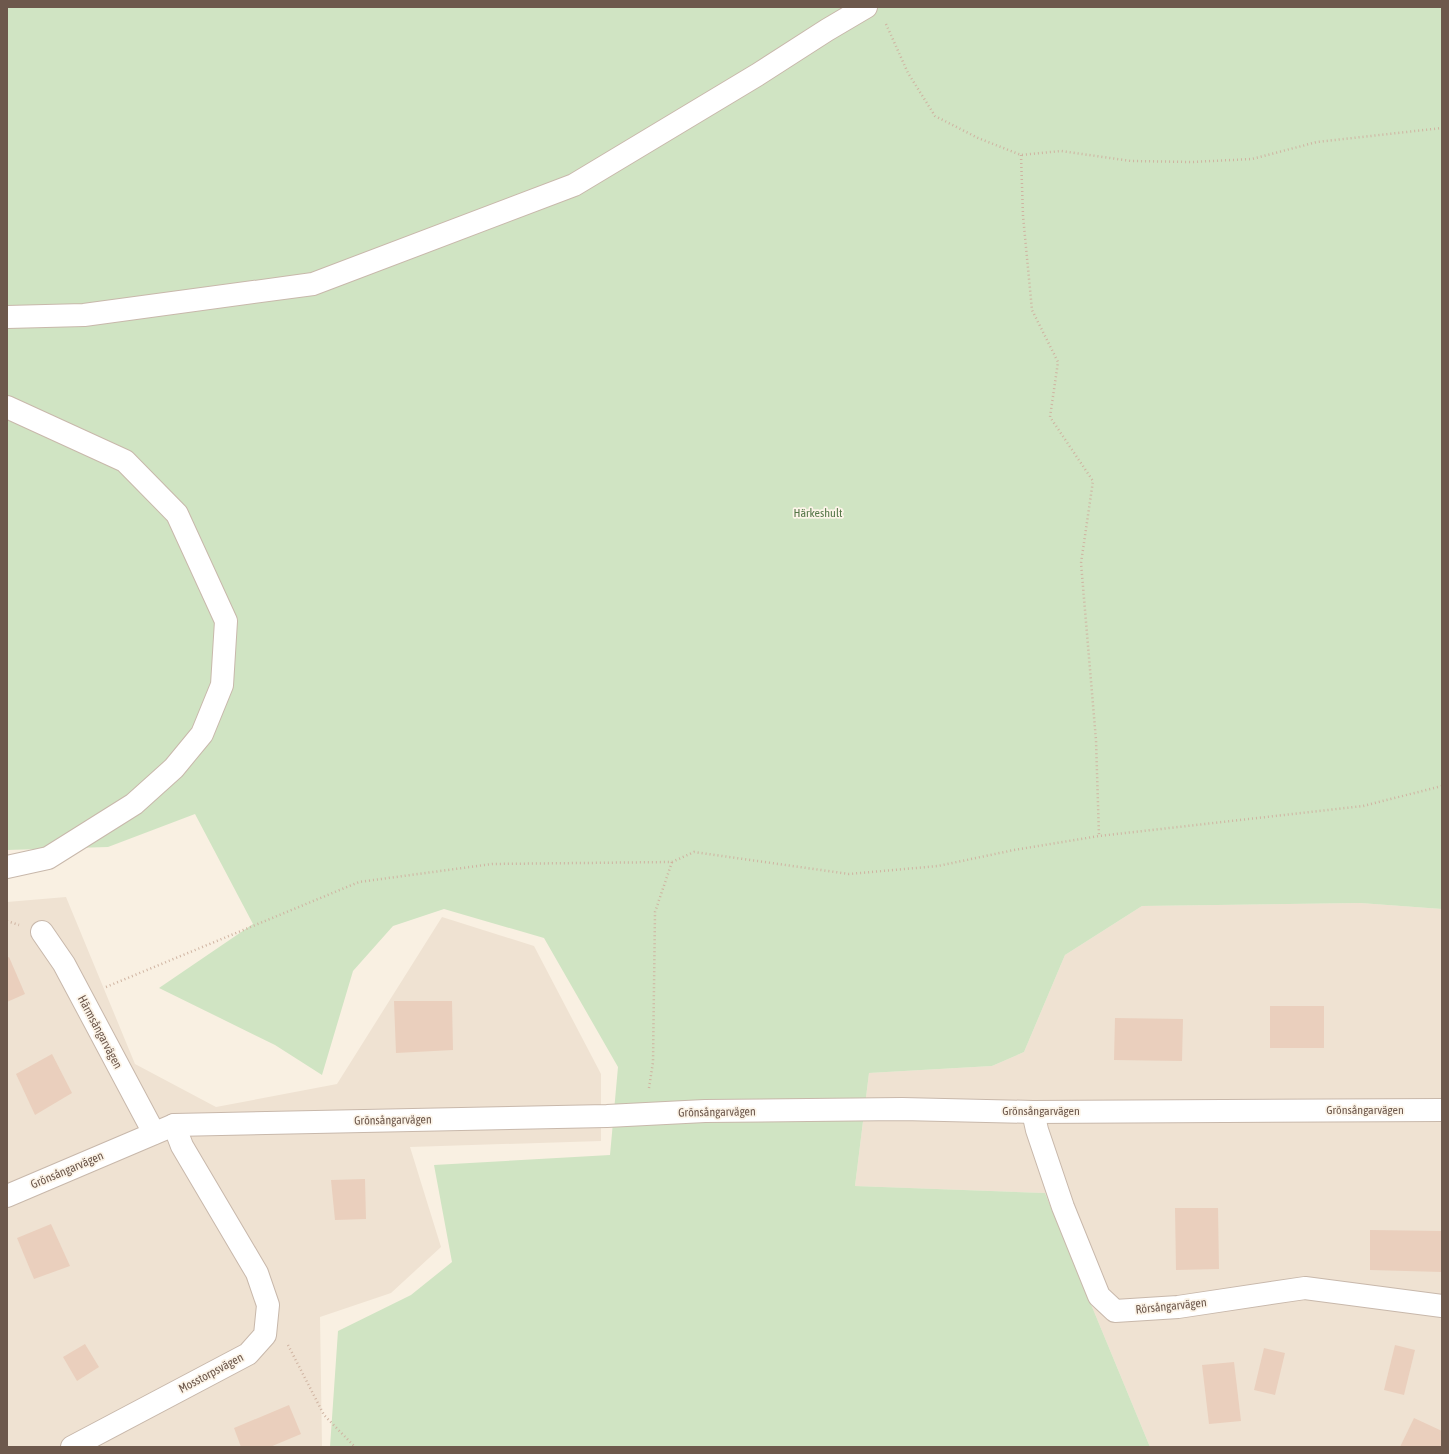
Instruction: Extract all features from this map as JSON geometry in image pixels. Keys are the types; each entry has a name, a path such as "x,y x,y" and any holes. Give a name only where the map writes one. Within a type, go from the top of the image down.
{"street":[{"path":"7,317 84,315 313,284 574,185 757,75 866,7"},
{"path":"7,407 125,461 177,514 226,622 222,686 202,734 174,768 134,804 48,858 7,866"},
{"name":"Härmsångarvägen","path":"42,932 64,964 154,1134"},
{"name":"Grönsångarvägen","path":"7,1196 174,1125 607,1116 705,1111 894,1109 1033,1112 1442,1110"},
{"name":"Rörsångarvägen","path":"1033,1112 1036,1130 1063,1208 1099,1296 1116,1311 1178,1307 1305,1288 1442,1306"},
{"name":"Mosstorpsvägen","path":"72,1447 248,1354 265,1335 268,1306 257,1273 182,1146 174,1125"}],"path":[{"path":"884,20 908,73 935,116 978,138 1021,155 1061,151 1131,161 1192,162 1252,159 1317,142 1442,128"},
{"path":"1021,155 1023,216 1032,310 1058,362 1050,418 1093,481 1081,563 1096,740 1099,836"},
{"path":"81,997 359,882 492,864 672,862 694,852 849,874 938,866 1014,850 1099,836 1363,806 1442,786"},
{"path":"644,1114 654,1062 655,912 672,862"},
{"path":"286,1340 324,1415 355,1447"}],"shaded area":[{"path":"66,897 135,1064 216,1107 337,1084 442,917 534,946 601,1074 601,1141 410,1147 441,1247 391,1293 320,1317 322,1447 7,1447 7,902"},
{"path":"1360,903 1442,909 1442,1447 1150,1447 1045,1193 855,1186 869,1073 992,1066 1024,1052 1065,955 1142,906"}],"green space":[{"name":"Härkeshult","path":"7,7 1442,7 1442,909 1360,903 1142,906 1065,955 1024,1052 992,1066 869,1073 855,1186 1045,1193 1150,1447 330,1447 338,1331 411,1295 452,1262 434,1165 610,1155 618,1067 544,938 444,909 393,926 353,971 322,1075 275,1045 159,988 253,924 195,814 108,847 7,850"}],"building":[{"path":"9,957 25,994 7,1002 7,958"},
{"path":"394,1001 452,1001 453,1050 396,1053"},
{"path":"1270,1006 1324,1006 1324,1048 1270,1048"},
{"path":"1115,1018 1183,1019 1182,1061 1114,1060"},
{"path":"52,1054 72,1093 35,1115 16,1074"},
{"path":"365,1179 366,1219 335,1220 331,1180"},
{"path":"1175,1208 1218,1208 1219,1269 1176,1270"},
{"path":"51,1224 70,1266 34,1279 17,1238"},
{"path":"1370,1230 1442,1231 1442,1272 1370,1270"},
{"path":"85,1344 99,1367 77,1381 63,1357"},
{"path":"1395,1345 1415,1350 1404,1395 1384,1390"},
{"path":"1264,1348 1285,1353 1275,1395 1254,1390"},
{"path":"1234,1362 1241,1421 1209,1424 1202,1365"},
{"path":"289,1405 301,1434 270,1447 241,1447 234,1428"},
{"path":"1414,1418 1442,1431 1442,1447 1400,1447"}]}
